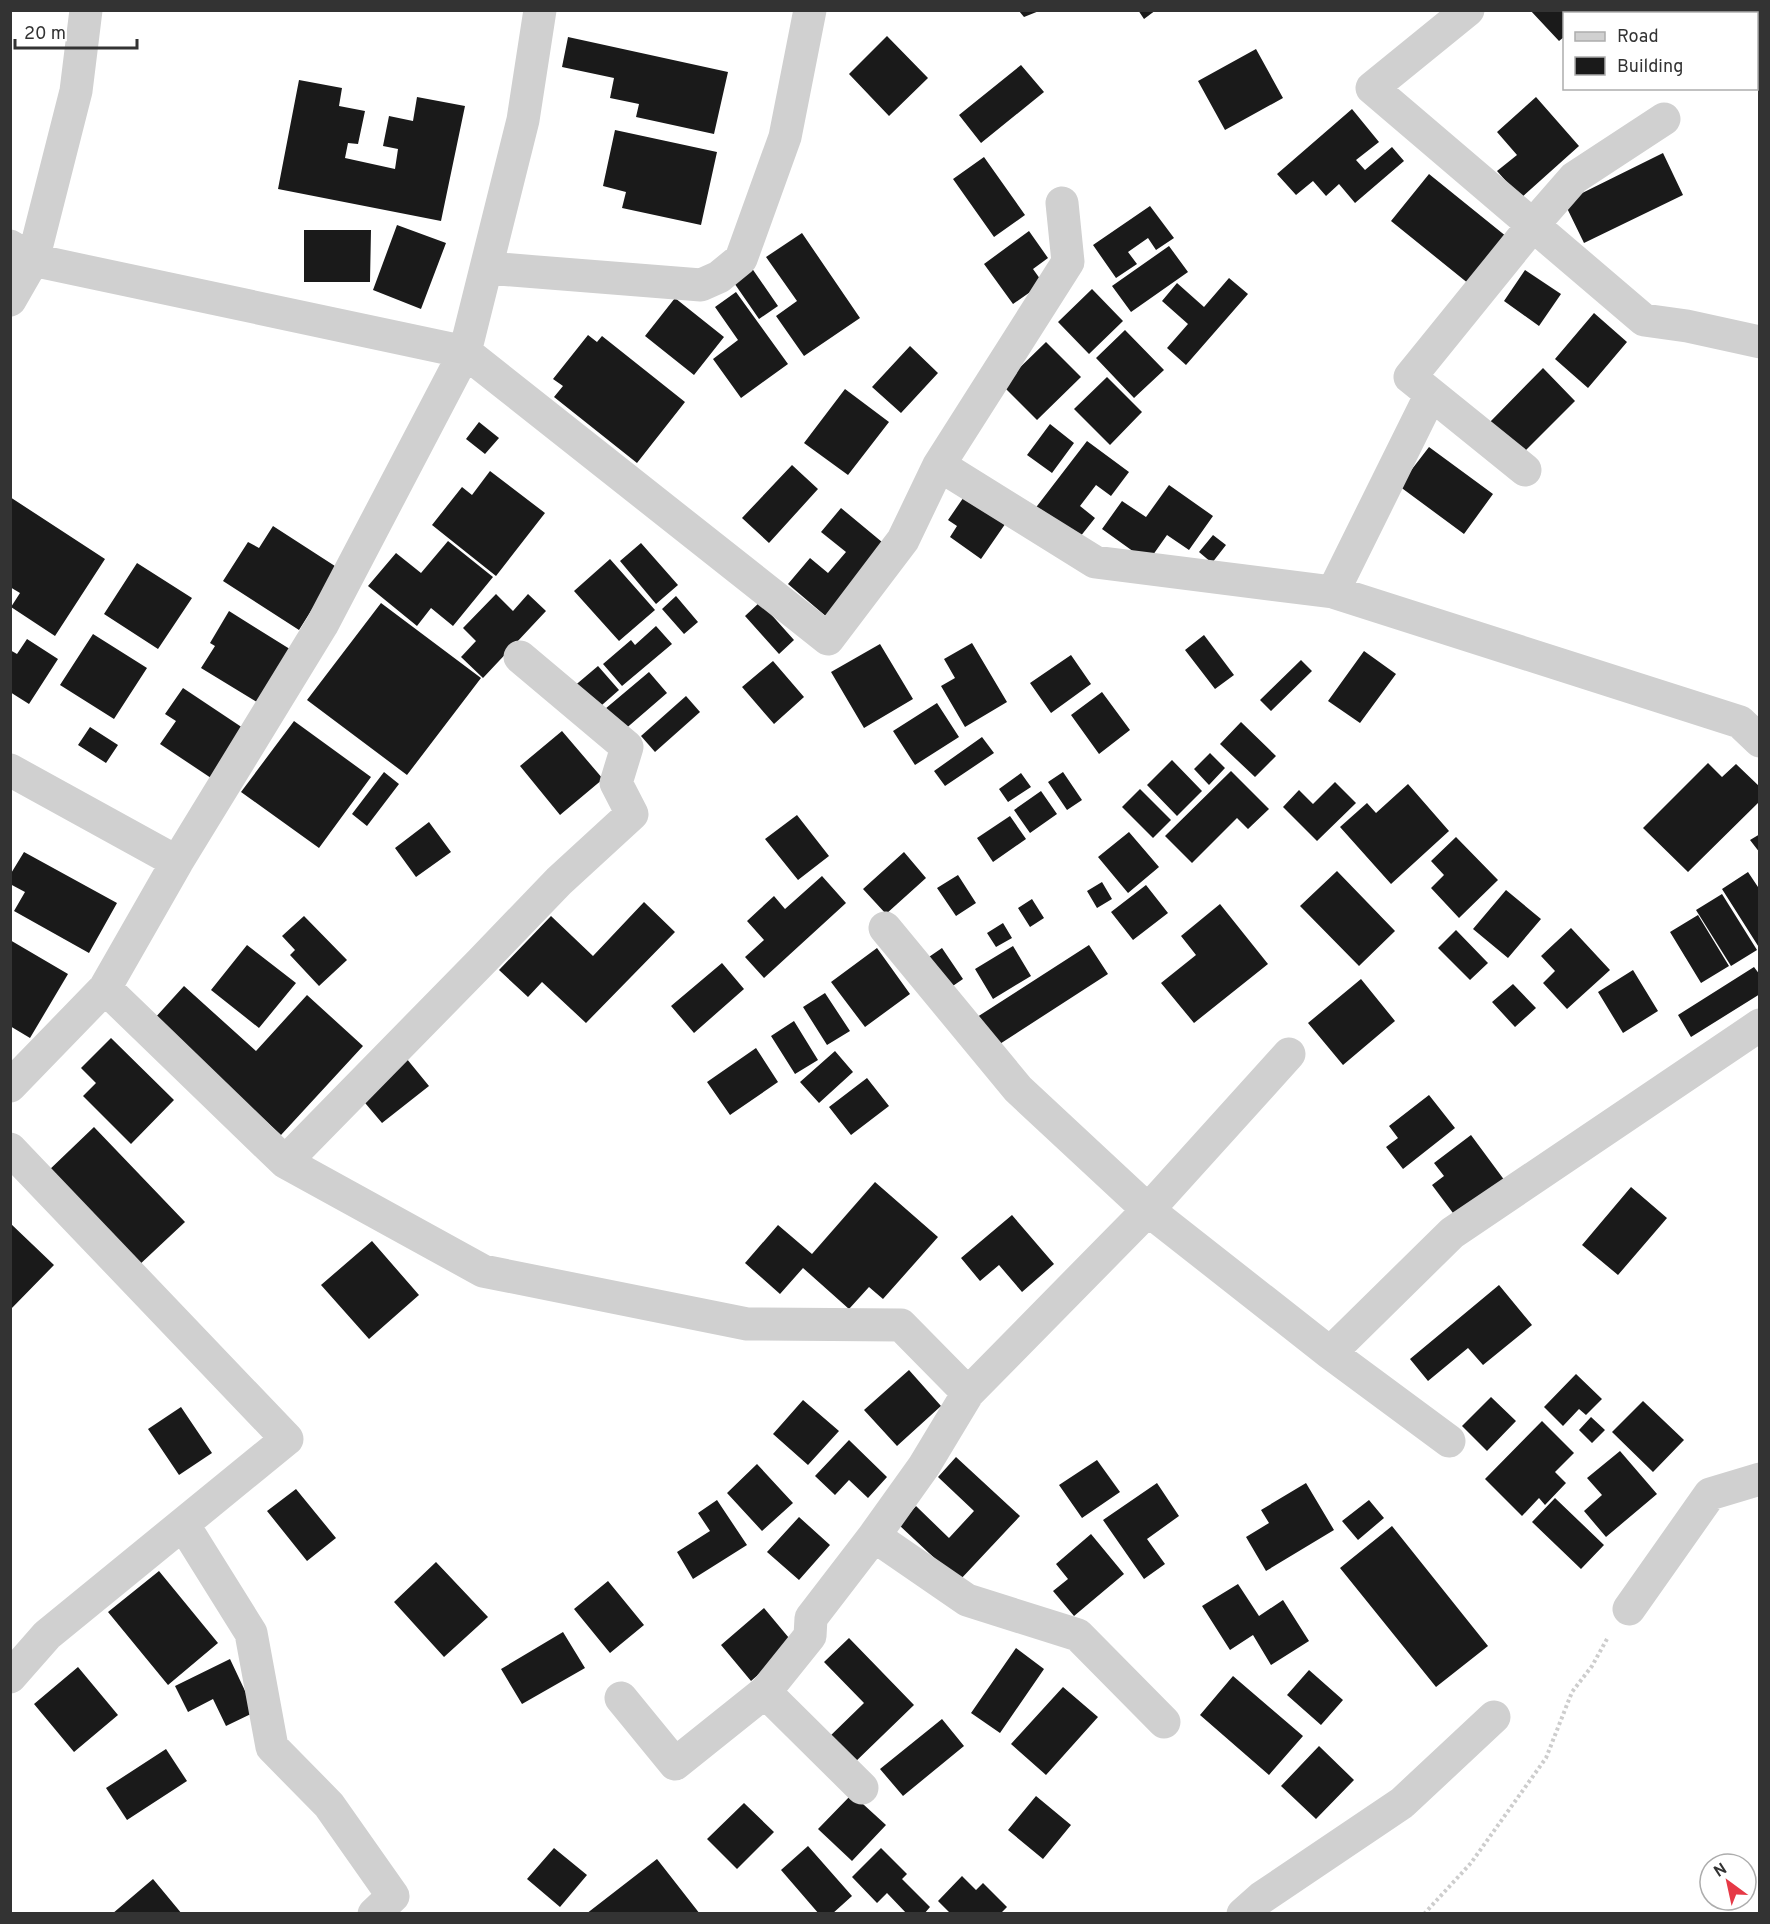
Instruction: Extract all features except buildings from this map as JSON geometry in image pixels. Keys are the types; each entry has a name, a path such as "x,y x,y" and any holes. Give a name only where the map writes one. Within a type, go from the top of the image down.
{"street":[{"path":"10,300 22,253 75,91 86,10"},
{"path":"10,1086 105,988 177,862 322,625 465,352 523,120 540,10"},
{"path":"487,268 701,285 719,277 741,259 785,137 810,10"},
{"path":"1468,10 1372,88 1644,320 1687,326 1760,342"},
{"path":"1525,470 1410,377 1574,177 1664,119"},
{"path":"22,253 465,352 828,639 903,540 939,465 1068,262 1062,203"},
{"path":"1333,592 1431,394"},
{"path":"939,465 1095,562 1333,592 1740,722 1760,741"},
{"path":"285,1162 558,881 632,814 616,783 627,747 520,657"},
{"path":"10,770 177,862"},
{"path":"885,928 1018,1089 1148,1210 1330,1353 1449,1441"},
{"path":"105,988 285,1162 483,1271 747,1324 901,1325 968,1393"},
{"path":"1330,1353 1452,1233 1760,1024"},
{"path":"621,1698 675,1764 765,1692 810,1636 811,1618 924,1466 968,1393 1148,1210 1289,1054"},
{"path":"10,1149 287,1439 47,1635 10,1677"},
{"path":"1629,1609 1710,1494 1760,1479"},
{"path":"183,1524 250,1632 272,1747 328,1805 393,1896 374,1914"},
{"path":"874,1536 967,1600 1078,1635 1164,1722"},
{"path":"765,1692 862,1788"},
{"path":"1243,1914 1261,1898 1402,1803 1494,1717"}],"path":[{"path":"1424,1914 1471,1863 1546,1758 1572,1692 1592,1666 1612,1630 1629,1609"}]}
